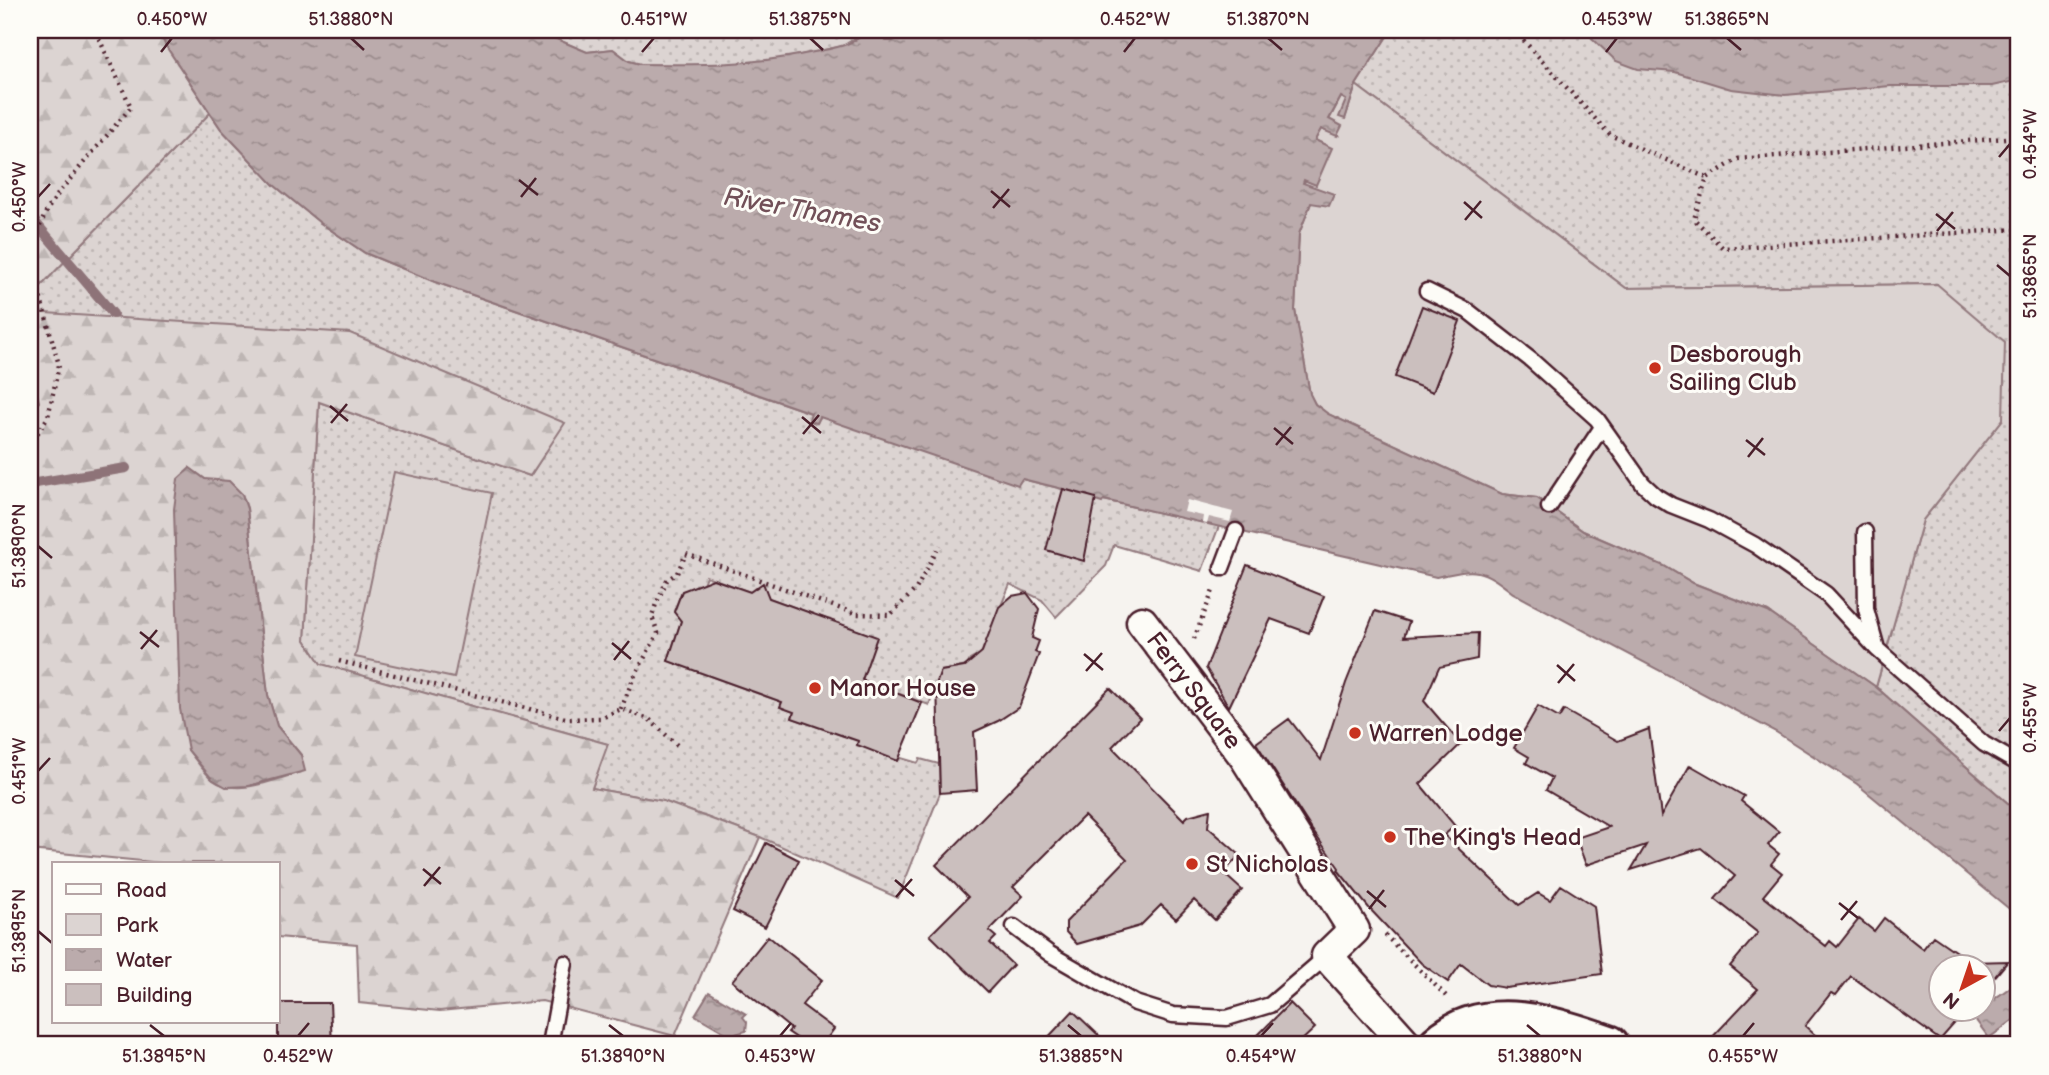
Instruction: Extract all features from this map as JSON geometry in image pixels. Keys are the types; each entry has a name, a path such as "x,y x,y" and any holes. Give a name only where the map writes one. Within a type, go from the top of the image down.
{"street":[{"name":"Ferry Square","path":"1142,622 1245,757 1354,930 1327,956"},
{"path":"1327,956 1407,1045"},
{"path":"1438,1045 1468,1027 1494,1021 1528,1023 1609,1045"}],"lane":[{"path":"1427,291 1468,312 1488,327 1531,360 1597,419 1643,484 1656,496 1755,545 1826,594 1877,649 1984,744 2019,764"},
{"path":"1549,507 1602,427"},
{"path":"1222,569 1236,531"},
{"path":"1865,532 1866,610 1877,649"},
{"path":"1014,927 1051,954 1135,1003 1173,1015 1227,1018 1270,1005 1327,956"},
{"path":"550,1045 565,963"}],"path":[{"path":"30,445 48,417 59,365 32,262 31,246 47,210 60,191 131,107 95,30"},
{"path":"1514,30 1610,135 1707,178"},
{"path":"2019,136 1738,159 1707,178 1694,219 1723,248 2019,229"},
{"path":"621,709 657,633 652,616 656,604 667,580 677,573 686,554 856,614 890,615 916,589 940,545"},
{"path":"339,661 569,719 601,718 621,709 649,719 678,746"}],"green space":[{"path":"30,30 158,30 210,113 30,297"},
{"path":"535,30 867,30 843,46 772,61 712,66 641,64 629,61 613,49 587,52"},
{"path":"868,30 905,30 893,41"},
{"path":"1391,30 2019,30 2019,813 1876,687 1923,520 2003,419 1937,284 1626,288 1356,85"},
{"name":"Desborough Sailing Club","path":"1356,85 1626,288 1937,284 2005,342 2003,419 1923,520 1876,687 1768,612 1693,583 1664,566 1583,531 1537,498 1502,494 1328,414 1315,404 1310,395 1295,310 1299,234 1311,203 1333,194 1303,184 1331,148 1315,140 1321,129 1338,135 1329,120 1341,97 1346,100 1345,119"},
{"path":"210,113 221,129 274,185 319,222 365,253 435,282 811,413 809,420 817,423 820,416 1022,479 1087,495 1102,502 1103,500 1219,526 1202,571 1114,545 1106,566 1056,617 1042,600 1010,584 981,654 970,660 967,666 941,671 929,705 862,680 876,637 769,598 755,588 750,592 706,576 702,586 682,591 674,611 681,621 668,661 782,702 780,707 794,712 792,718 844,736 861,734 857,745 918,763 920,759 939,764 940,793 898,898 760,837 663,801 592,788 607,744 321,664 305,640 319,402 530,476 564,423 30,312 30,297"},
{"path":"30,312 350,333 565,423 530,476 319,402 305,640 321,664 608,744 592,788 663,801 760,837 675,1036 542,1001 440,1011 359,1003 357,944 280,937 280,862 152,862 30,850","holes":["190,468 205,479 242,494 247,508 268,695 277,726 301,755 304,771 258,785 234,787 213,780 188,750"]},
{"path":"30,367 39,402 30,411"},
{"path":"394,472 492,493 454,678 355,657"},
{"path":"30,929 36,1045 30,1045"}],"water":[{"name":"River Thames","path":"158,30 535,30 587,52 613,49 629,61 640,64 684,64 749,62 792,56 843,46 856,40 867,30 876,31 886,41 893,41 905,30 1391,30 1356,85 1345,119 1339,117 1346,100 1341,97 1329,119 1342,126 1337,136 1321,129 1315,140 1332,148 1316,185 1304,180 1303,183 1334,194 1329,206 1311,203 1299,234 1295,310 1310,394 1315,404 1328,414 1502,494 1537,498 1583,531 1664,566 1693,583 1768,612 1876,687 2019,813 2019,917 1857,784 1776,732 1513,593 1485,574 1470,571 1436,577 1104,500 1102,503 1086,498 1087,495 1022,479 1018,485 820,417 817,423 809,421 811,413 435,282 365,253 319,222 274,185 221,129"},
{"path":"1587,30 2019,30 2019,80 1992,86 1891,86 1785,95 1731,89 1675,72 1638,69 1616,61"},
{"path":"190,468 205,479 229,481 242,494 247,509 268,695 277,726 301,755 305,771 248,786 226,787 212,779 188,750 180,709 174,509 178,479"},
{"path":"2019,981 2019,1016 1989,1038 1978,1023 1996,1023 1996,998"},
{"path":"709,992 746,1014 743,1017 747,1022 746,1031 733,1037 695,1015"}],"pier":[{"path":"1187,500 1233,512 1230,522 1209,517 1207,524 1202,523 1203,516 1184,512"}],"building":[{"path":"1422,306 1460,321 1433,392 1395,377"},
{"path":"1063,489 1096,498 1084,561 1046,550"},
{"path":"1247,565 1324,596 1309,633 1271,619 1229,707 1206,668"},
{"name":"Manor House","path":"713,579 750,592 763,583 769,598 877,637 862,680 922,703 898,761 857,745 858,741 792,718 794,712 780,707 782,702 668,661 681,621 674,612 682,591"},
{"path":"1027,593 1039,609 1032,638 1039,641 1035,652 1039,654 1019,707 974,732 977,790 940,793 937,682 941,671 964,667 982,652 999,607 1012,596"},
{"path":"1375,611 1409,622 1404,637 1478,633 1477,659 1439,667 1424,701 1461,744 1420,784 1455,826 1444,835 1519,905 1538,893 1550,900 1561,885 1594,906 1602,974 1506,988 1488,985 1461,964 1448,982 1422,964 1369,908 1338,870 1256,743 1289,719 1321,760 1346,683"},
{"path":"1110,688 1140,718 1112,747 1184,820 1188,816 1210,810 1208,827 1240,855 1223,873 1242,890 1215,920 1194,900 1176,919 1161,905 1140,926 1077,944 1066,932 1066,922 1127,859 1084,816 1013,887 1023,896 989,931 996,937 990,943 1013,965 988,992 930,935 968,897 936,865"},
{"path":"1538,706 1559,718 1564,710 1618,741 1649,729 1661,816 1690,765 1744,796 1741,801 1779,832 1768,845 1779,854 1771,864 1782,873 1763,896 1826,946 1830,941 1837,947 1859,919 1874,931 1884,918 1923,949 1933,936 1958,953 1926,953 1926,1023 1955,1023 1940,1040 1851,976 1836,995 1831,993 1805,1026 1826,1045 1705,1045 1758,989 1730,966 1758,933 1715,899 1735,876 1701,848 1631,870 1646,845 1586,865 1576,838 1609,827 1546,790 1552,778 1526,763 1529,757 1514,748"},
{"path":"766,843 799,860 765,927 733,911"},
{"path":"768,936 822,980 802,1005 834,1029 822,1045 807,1045 788,1032 791,1029 732,981"},
{"path":"1996,961 2008,961 1996,975"},
{"path":"280,1003 330,1003 332,1045 278,1045"},
{"path":"1290,1003 1315,1028 1297,1045 1248,1045"},
{"path":"1073,1011 1109,1045 1041,1045"}],"waterway":[{"path":"30,216 113,314"},
{"path":"30,484 126,468"}],"place":[{"name":"Desborough Sailing Club","path":"1655,368"},
{"name":"Manor House","path":"815,688"},
{"name":"Warren Lodge","path":"1355,733"},
{"name":"The King's Head","path":"1390,837"},
{"name":"St Nicholas","path":"1192,864"}]}
